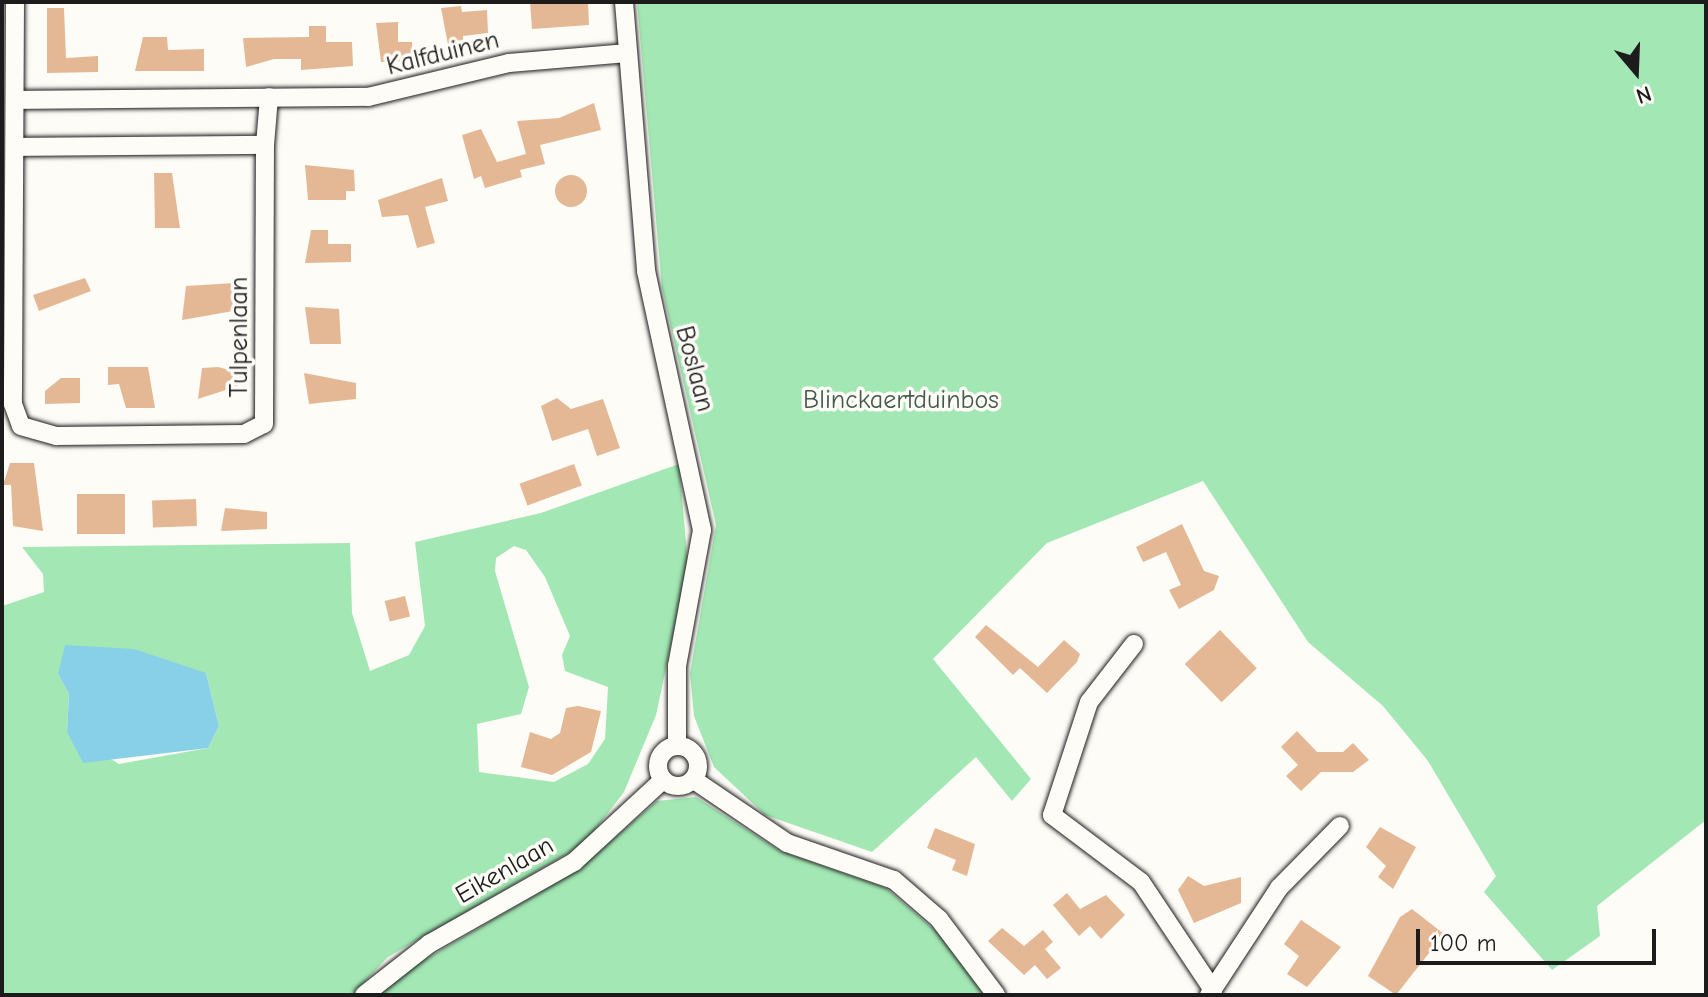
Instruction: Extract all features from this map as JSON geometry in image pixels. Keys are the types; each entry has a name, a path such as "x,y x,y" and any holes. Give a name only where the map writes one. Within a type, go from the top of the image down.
{"street":[{"path":"15,2 16,147 265,145 269,97"},
{"name":"Boslaan","path":"624,2 646,271 702,530 677,666 677,745 660,755 663,780"},
{"name":"Kalfduinen","path":"16,100 368,97 509,63 628,53"},
{"name":"Tulpenlaan","path":"16,147 13,404 21,426 57,436 244,434 264,424 265,145"},
{"path":"1134,644 1089,702 1052,815 1141,882 1211,993 1279,888 1340,826"},
{"path":"677,745 696,756 694,780"},
{"path":"663,780 676,786 694,780"},
{"name":"Eikenlaan","path":"364,995 429,944 574,862 663,780"},
{"path":"694,780 787,843 894,880 939,919 996,995"}],"green space":[{"name":"Blinckaertduinbos","path":"637,2 1706,2 1706,820 1597,906 1600,936 1552,970 1484,892 1496,876 1428,761 1383,706 1308,642 1203,481 1047,543 933,659 1031,779 1012,801 976,757 872,852 765,815 714,767 694,716 690,673 716,525 662,288"},
{"path":"679,464 688,565 656,715 624,792 584,844 388,957 352,995 2,995 2,606 44,592 43,574 22,547 350,543 352,613 370,671 409,655 425,626 415,542 541,513","holes":["514,546 526,550 545,577 570,636 562,655 565,671 608,687 605,739 588,764 554,782 479,772 477,724 521,714 529,687 495,571 496,558","206,673 219,726 208,748 119,764 67,732 69,694 58,674"]},
{"path":"696,797 780,851 886,888 937,932 984,995 377,995 395,977 578,870 657,801"}],"water":[{"path":"65,645 134,649 206,673 219,726 208,748 83,763 67,732 69,694 58,674"}],"building":[{"path":"530,2 588,2 589,25 532,29"},
{"path":"461,6 462,12 487,10 488,33 463,36 464,48 449,50 441,8"},
{"path":"47,8 64,8 66,58 98,56 98,72 47,73"},
{"path":"398,22 398,42 412,42 413,61 381,62 376,23"},
{"path":"309,26 326,26 326,42 352,42 353,66 301,70 301,59 274,59 246,67 243,38 309,37"},
{"path":"143,37 167,37 168,50 204,49 204,71 135,71"},
{"path":"594,103 601,130 540,145 545,164 520,170 522,177 485,188 481,176 474,179 462,135 481,129 497,162 526,154 517,121 559,118"},
{"path":"305,165 354,170 355,191 346,191 346,200 308,200"},
{"path":"154,173 172,173 180,228 155,228"},
{"path":"571,175 583,179 587,191 583,203 571,207 559,203 555,191 559,179"},
{"path":"442,178 448,201 425,207 435,243 417,248 408,215 382,217 378,200"},
{"path":"311,230 328,230 328,244 351,244 351,262 305,263"},
{"path":"85,278 91,291 39,311 33,295"},
{"path":"235,283 239,310 182,320 186,286"},
{"path":"305,307 339,309 341,344 310,344"},
{"path":"108,367 148,367 155,408 126,408 119,384 108,385"},
{"path":"218,367 237,372 238,386 198,399 202,368"},
{"path":"304,373 356,383 356,399 309,404"},
{"path":"61,378 80,378 80,403 45,404 45,391"},
{"path":"557,398 571,409 603,399 620,448 597,456 588,429 552,441 541,406"},
{"path":"10,463 34,463 43,531 13,526 11,485 3,485"},
{"path":"574,464 582,486 527,505 519,484"},
{"path":"77,494 125,494 125,534 77,534"},
{"path":"196,499 197,526 153,528 152,501"},
{"path":"225,508 267,512 267,529 221,531"},
{"path":"1182,524 1204,571 1219,576 1214,590 1179,609 1169,590 1181,585 1166,552 1143,562 1136,547"},
{"path":"405,596 410,616 390,621 385,601"},
{"path":"986,625 1038,667 1064,640 1080,654 1077,662 1047,693 1020,668 1013,675 975,637"},
{"path":"1220,630 1257,668 1222,702 1185,664"},
{"path":"578,706 601,711 591,752 552,775 521,767 530,732 551,739 560,733 566,708"},
{"path":"1297,731 1317,752 1343,752 1353,743 1369,760 1353,772 1321,772 1301,791 1286,776 1298,765 1281,747"},
{"path":"1380,827 1416,847 1393,889 1378,877 1386,866 1366,847"},
{"path":"935,828 975,844 967,876 952,870 956,860 927,848"},
{"path":"1188,876 1204,886 1241,877 1241,903 1194,923 1178,890"},
{"path":"1067,893 1080,909 1106,895 1125,915 1101,939 1090,926 1079,936 1053,905"},
{"path":"1412,909 1444,934 1396,995 1368,976 1400,917"},
{"path":"1301,920 1341,947 1307,987 1287,974 1299,956 1284,944"},
{"path":"1002,928 1024,946 1043,930 1053,942 1045,949 1061,968 1047,979 1035,965 1024,975 988,941"}]}
